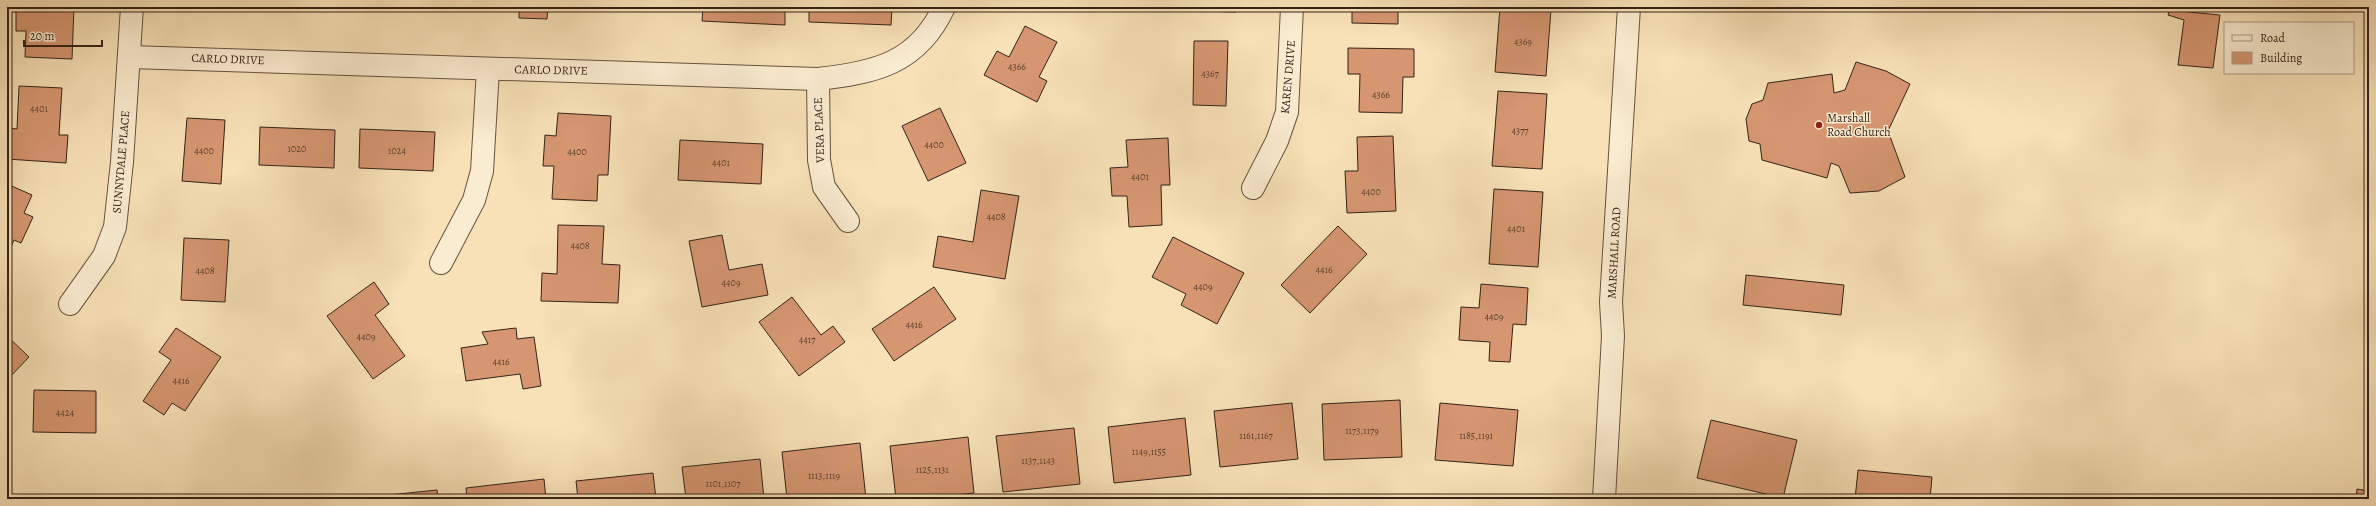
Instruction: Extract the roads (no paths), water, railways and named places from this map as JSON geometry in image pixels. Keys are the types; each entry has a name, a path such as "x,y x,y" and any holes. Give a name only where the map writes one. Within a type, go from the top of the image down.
{"street":[{"name":"SUNNYDALE PLACE","path":"70,304 104,256 115,227 130,57 132,7"},
{"name":"CARLO DRIVE","path":"130,57 818,79 857,75 891,64 915,48 935,26 944,7"},
{"name":"KAREN DRIVE","path":"1253,188 1278,141 1287,112 1292,7"},
{"name":"MARSHALL ROAD","path":"1604,499 1613,336 1611,302 1629,7"},
{"path":"441,263 474,200 482,171 488,69"},
{"name":"VERA PLACE","path":"818,79 820,167 824,187 848,221"}],"place":[{"name":"Marshall Road Church","path":"1819,125"}]}
